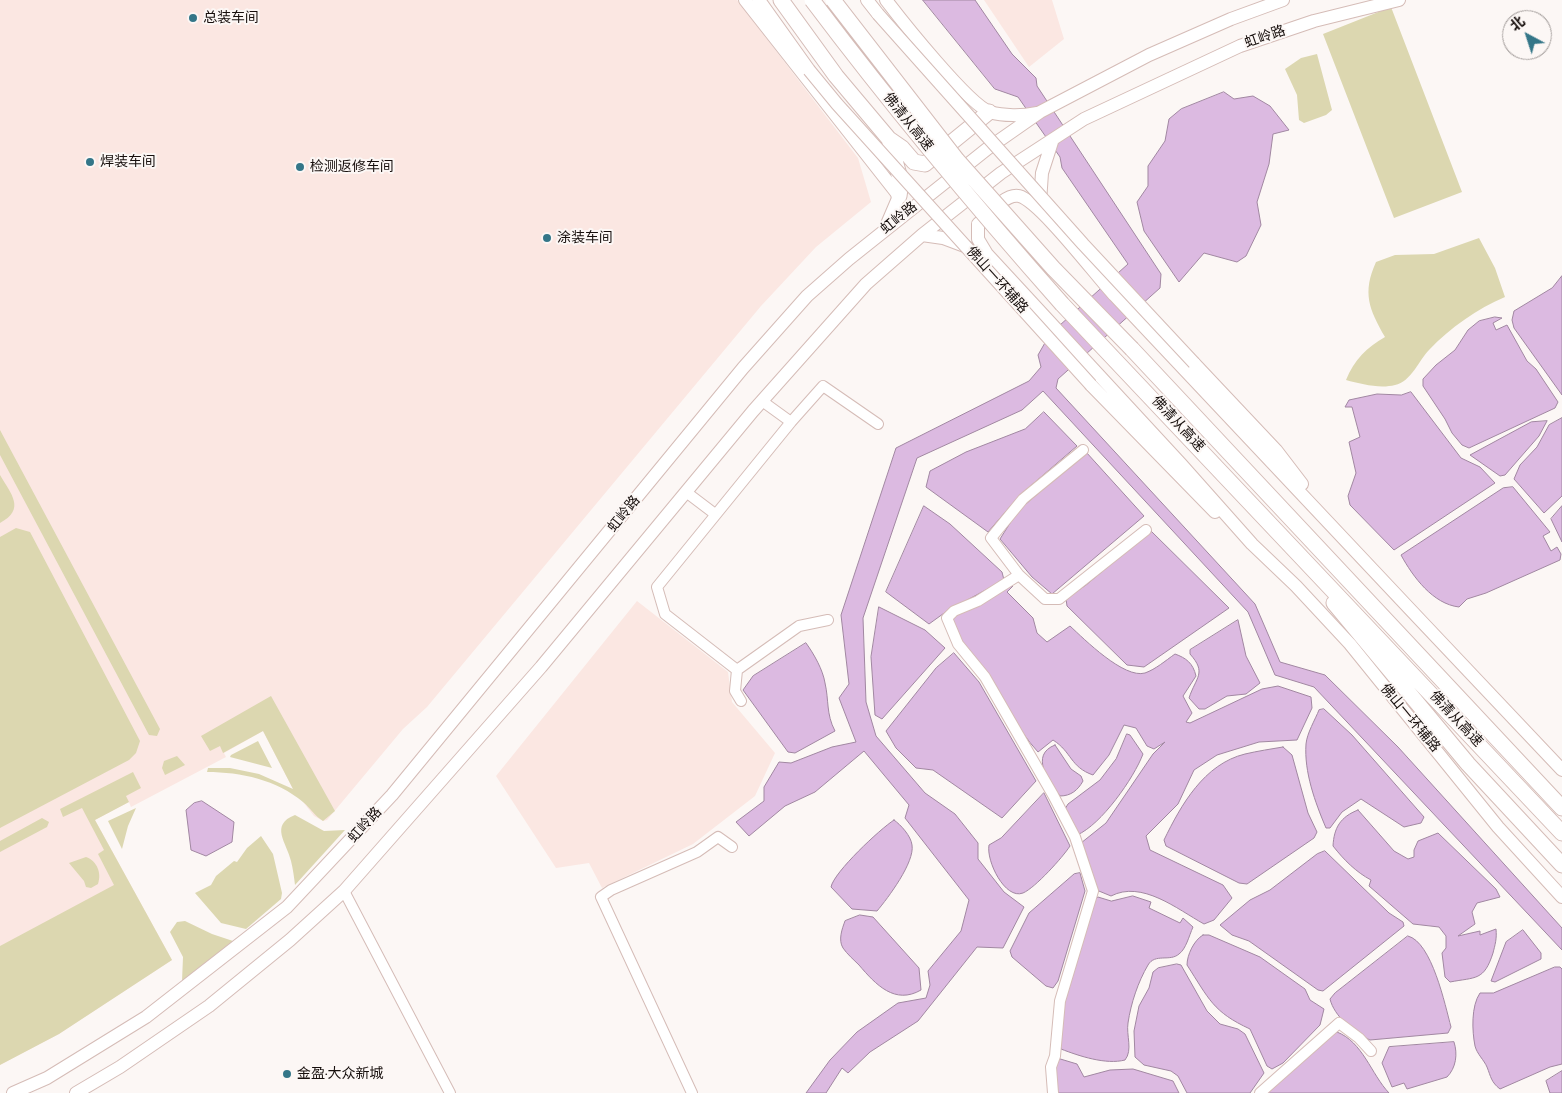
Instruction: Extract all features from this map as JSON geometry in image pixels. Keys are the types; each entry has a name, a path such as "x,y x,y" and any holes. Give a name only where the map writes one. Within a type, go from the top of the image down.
{"highway":[{"path":"781,0 836,76 889,139 902,148 914,162 925,164 989,112"},
{"name":"佛清从高速","path":"812,0 934,154 1062,304 1562,833"},
{"name":"佛清从高速","path":"832,0 916,109 970,174 1048,262 1132,349 1562,808"},
{"path":"889,139 901,182 899,196"},
{"path":"1283,536 1360,636 1468,764 1562,865"}],"main road":[{"path":"745,0 899,196 894,212 884,229"},
{"name":"佛山一环辅路","path":"759,0 809,70 843,111 1091,385 1201,500 1252,544 1296,586 1350,644 1498,827 1562,897"},
{"path":"867,0 1083,244 1276,450 1341,535 1562,770"},
{"path":"886,0 959,86 989,112 1028,117"},
{"name":"虹岭路","path":"13,1093 47,1078 146,1017 287,907 381,807 807,296 884,229 1028,117 1149,54 1231,19 1284,0"},
{"name":"虹岭路","path":"76,1093 120,1067 209,1006 290,940 344,891 541,667 762,401 866,284 922,235 1001,174 1084,119 1240,46 1314,21 1399,0"},
{"path":"1047,219 1040,202 1040,184 1052,142"},
{"name":"佛山一环辅路","path":"1252,544 987,254 978,239 978,224 1009,197 1018,196 1029,202 1047,219 1140,324 1341,535"},
{"path":"922,235 943,238 987,254"}],"street":[{"path":"737,670 665,614 657,587 790,422 822,386 878,424"},
{"path":"762,401 790,422"},
{"path":"1083,450 1023,499 991,538 1019,575 1045,599 1059,599 1146,530"},
{"path":"686,492 715,514"},
{"path":"1019,575 978,601 954,611 947,618 958,644 985,677 1076,837 1093,890 1060,1001 1055,1056 1051,1067 1053,1093"},
{"path":"741,701 735,691 737,670 799,626 828,620"},
{"path":"692,1093 601,897 612,890 697,852 718,838 732,847"},
{"path":"344,891 450,1093"},
{"path":"1260,1093 1339,1023 1371,1050"}],"shaded area":[{"path":"0,0 737,0 858,158 871,202 816,247 761,306 427,707 403,729 327,820 323,821 314,816 293,789 263,731 224,753 226,757 131,807 129,802 95,820 172,960 59,1034 0,1065"},
{"path":"923,0 975,0 1012,54 1036,78 1037,86 1161,274 1160,288 1058,379 1056,388 1255,604 1280,662 1325,675 1398,747 1562,928 1562,950 1314,687 1275,675 1248,612 1043,391 1022,410 917,458 863,618 866,702 876,736 925,793 955,814 978,843 978,859 1004,892 1024,907 1003,948 977,947 918,1021 870,1052 848,1073 842,1068 826,1093 806,1093 830,1060 857,1032 898,1003 926,998 930,985 928,971 961,931 969,900 905,818 909,805 864,751 815,792 785,806 749,836 736,822 764,801 764,787 779,762 791,763 832,747 856,742 839,698 849,684 841,615 896,448 1029,381 1041,367 1038,355 1050,334 1128,264 1062,168 1060,157 1018,97 995,89"},
{"path":"984,0 1052,0 1064,39 1029,67"},
{"path":"1391,7 1462,192 1394,218 1323,34"},
{"path":"1317,54 1332,110 1326,115 1304,123 1299,120 1297,95 1285,69 1301,58"},
{"path":"1224,92 1234,99 1253,96 1270,106 1289,130 1273,134 1269,164 1257,202 1261,225 1246,256 1237,262 1204,253 1179,282 1144,231 1137,202 1148,186 1148,166 1165,141 1169,119 1181,109"},
{"path":"1479,238 1495,268 1505,297 1484,307 1455,326 1425,354 1406,380 1401,383 1377,386 1346,380 1353,366 1362,355 1372,345 1385,337 1369,301 1369,283 1376,262 1395,255 1434,254"},
{"path":"1562,276 1562,395 1514,328 1512,320 1514,311 1552,288"},
{"path":"1495,317 1502,318 1493,323 1496,330 1507,325 1527,361 1536,369 1558,402 1555,408 1469,448 1462,445 1452,433 1423,386 1423,379 1436,365 1455,350 1468,330 1479,321"},
{"path":"1411,392 1461,458 1480,467 1495,483 1394,550 1350,505 1348,496 1356,473 1349,442 1360,437 1352,407 1345,407 1349,400 1377,394 1401,395"},
{"path":"1044,412 1077,446 1020,495 988,532 926,487 930,471 966,452 1025,429"},
{"path":"1562,418 1562,496 1544,513 1514,479 1520,465 1537,447 1549,425"},
{"path":"1547,421 1539,436 1505,475 1500,476 1470,455 1531,422"},
{"path":"0,430 160,729 157,736 149,735 0,455"},
{"path":"1086,452 1144,516 1052,594 1032,577 1000,539 1017,512"},
{"path":"0,475 12,495 14,507 13,512 8,518 0,523"},
{"path":"1513,487 1550,532 1543,536 1551,551 1557,547 1561,554 1560,560 1486,593 1467,599 1459,607 1441,601 1432,595 1411,572 1401,555 1503,488"},
{"path":"924,506 950,524 1002,572 1004,580 947,611 929,624 886,592"},
{"path":"1562,506 1562,542 1551,519"},
{"path":"16,528 30,532 140,741 136,753 129,760 0,828 0,537"},
{"path":"1151,531 1229,608 1144,667 1127,665 1067,606 1066,599 1086,585"},
{"path":"1007,586 1013,586 1007,592 1033,618 1037,633 1047,642 1070,626 1105,657 1126,670 1136,673 1145,673 1175,654 1186,659 1191,664 1196,676 1183,696 1192,713 1186,722 1190,723 1262,689 1278,686 1311,697 1312,708 1297,740 1259,742 1217,755 1194,770 1178,804 1146,836 1150,850 1223,885 1232,898 1214,920 1204,924 1171,904 1147,894 1123,892 1111,896 1094,889 1081,843 1106,823 1153,754 1165,742 1154,749 1147,746 1136,728 1124,725 1109,755 1093,775 1085,772 1075,764 1064,749 1053,740 1038,752 961,641 950,620 955,613 980,605"},
{"path":"637,601 728,672 732,702 775,753 755,796 693,844 602,888 589,863 556,868 496,776"},
{"path":"879,607 925,630 945,648 882,719 875,715 871,657"},
{"path":"1238,620 1246,656 1260,683 1246,694 1227,696 1205,709 1199,709 1189,698 1199,671 1195,660 1190,654 1190,650"},
{"path":"806,643 815,657 824,678 830,719 835,731 795,753 788,752 743,690 753,676"},
{"path":"954,653 979,682 1036,781 1002,818 933,770 916,768 896,748 886,731 936,668"},
{"path":"271,696 335,811 323,821 303,802 282,788 245,776 207,772 208,768 230,768 259,774 293,789 263,731 223,753 220,746 210,751 201,736"},
{"path":"1324,709 1352,735 1424,817 1421,823 1404,827 1361,799 1342,812 1330,828 1326,828 1311,787 1306,755 1309,731 1319,710"},
{"path":"1127,734 1130,735 1143,754 1139,764 1116,800 1096,822 1077,835 1065,809 1068,804 1100,780 1116,759"},
{"path":"258,741 272,768 230,757 231,755"},
{"path":"1055,745 1071,769 1081,776 1083,781 1074,792 1064,796 1060,796 1051,784 1042,762 1043,755 1047,749"},
{"path":"1283,747 1292,755 1308,813 1317,832 1314,838 1247,884 1239,883 1166,846 1164,840 1178,813 1206,776 1230,759 1245,754"},
{"path":"177,756 185,765 165,775 162,768 164,761"},
{"path":"133,772 141,788 126,796 129,802 95,820 172,960 59,1034 0,1065 0,946 114,885 98,854 104,850 82,808 63,817 60,809"},
{"path":"1044,793 1070,846 1041,879 1023,893 1016,894 1010,891 998,878 991,860 989,845 1001,838"},
{"path":"202,801 234,822 232,842 206,856 191,850 186,810 194,803"},
{"path":"136,808 128,826 122,849 108,821"},
{"path":"1358,810 1394,851 1408,859 1414,857 1414,850 1418,841 1438,833 1496,889 1500,897 1477,903 1472,912 1475,924 1458,936 1480,931 1480,935 1496,929 1496,939 1490,962 1486,969 1478,976 1450,982 1445,977 1442,953 1446,948 1446,936 1439,927 1413,924 1369,886 1371,880 1350,865 1333,846 1339,824 1347,816"},
{"path":"295,815 324,831 345,830 295,885 291,861 281,829 287,819"},
{"path":"42,818 49,822 47,827 0,852 0,841"},
{"path":"894,820 905,831 912,845 912,852 905,870 894,889 877,911 852,909 831,887 834,880 858,851"},
{"path":"261,836 273,854 282,893 281,899 246,929 221,923 195,893 211,885 216,876 234,861 237,862 247,848"},
{"path":"1325,851 1389,913 1403,922 1404,926 1323,991 1318,990 1249,941 1232,935 1220,925 1250,900 1270,890 1317,854"},
{"path":"86,857 96,864 99,872 98,884 91,888 86,887 84,881 69,863"},
{"path":"1080,873 1085,891 1058,981 1053,988 1046,986 1012,957 1010,951 1029,913 1074,874"},
{"path":"1133,896 1151,902 1149,908 1180,923 1183,918 1193,927 1185,946 1175,956 1151,961 1144,972 1135,993 1129,1015 1129,1052 1125,1060 1101,1061 1061,1049 1059,1035 1060,1017 1064,996 1094,899 1098,897 1111,901"},
{"path":"860,915 873,917 919,968 921,990 903,995 887,991 879,986 845,950 841,938 845,921"},
{"path":"185,921 212,934 233,941 182,981 183,957 170,932 177,922"},
{"path":"1523,930 1541,953 1541,959 1495,982 1491,981 1506,942"},
{"path":"1203,935 1209,935 1260,957 1305,989 1310,1000 1324,1009 1320,1025 1283,1063 1272,1069 1267,1066 1250,1029 1228,1017 1213,1003 1187,965 1192,948"},
{"path":"1408,936 1416,941 1424,950 1431,962 1451,1027 1448,1033 1370,1040 1340,1018 1330,999 1335,993"},
{"path":"1177,964 1181,965 1207,1011 1220,1024 1238,1029 1245,1034 1264,1073 1250,1093 1187,1093 1178,1076 1171,1071 1144,1065 1135,1057 1134,1031 1139,1006 1149,988 1153,972 1158,968"},
{"path":"1555,967 1562,969 1562,1064 1550,1067 1500,1089 1493,1082 1486,1064 1475,1046 1473,1019 1477,998 1480,993 1493,993"},
{"path":"1337,1032 1354,1043 1389,1093 1266,1093 1324,1040"},
{"path":"1454,1042 1456,1051 1455,1061 1447,1077 1407,1089 1404,1083 1392,1087 1382,1063 1389,1047"},
{"path":"1057,1058 1077,1064 1084,1077 1110,1070 1133,1069 1173,1081 1179,1093 1057,1093 1055,1060"},
{"path":"1562,1071 1562,1093 1550,1093 1546,1081"}],"place":[{"name":"总装车间","path":"193,18"},
{"name":"焊装车间","path":"90,162"},
{"name":"检测返修车间","path":"300,167"},
{"name":"涂装车间","path":"547,238"},
{"name":"金盈·大众新城","path":"287,1074"}]}
